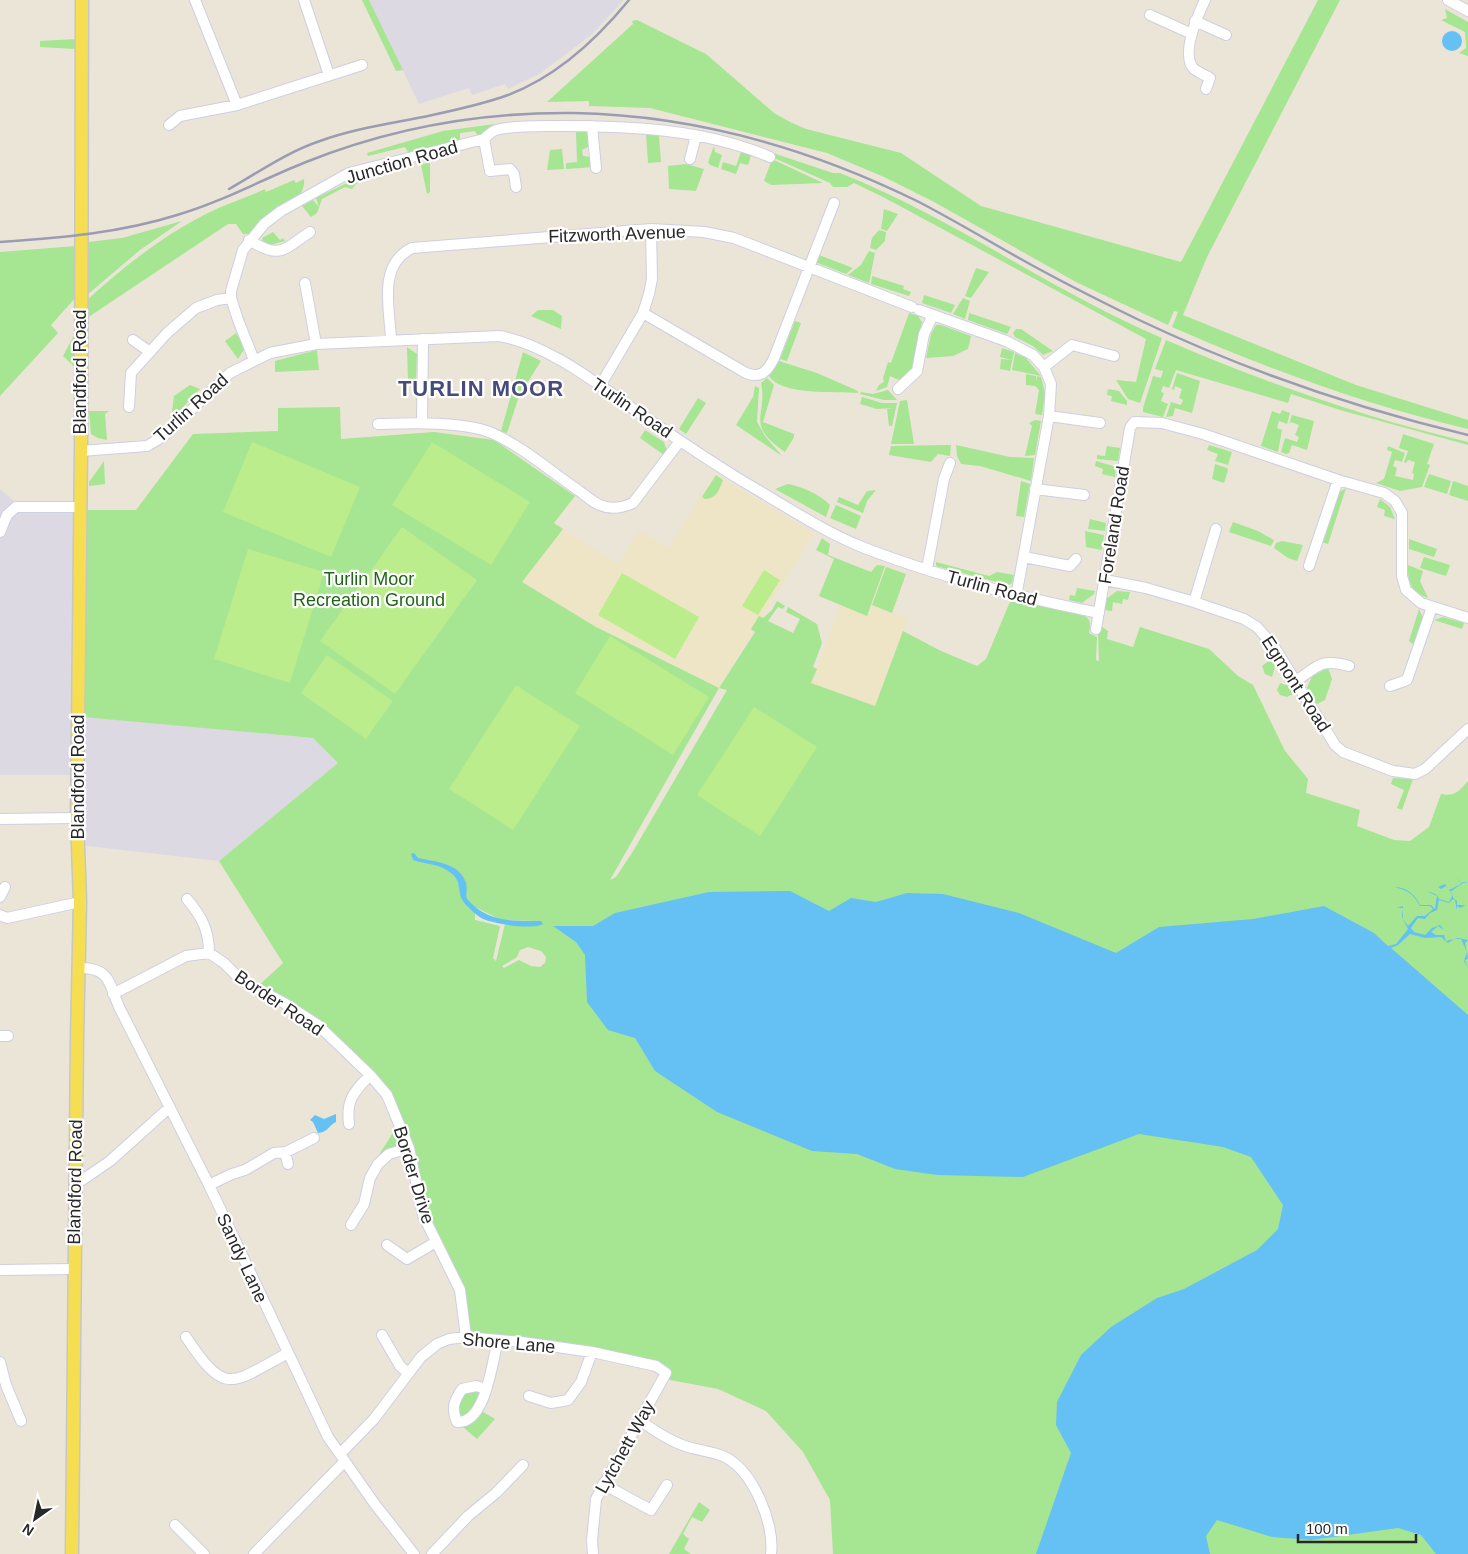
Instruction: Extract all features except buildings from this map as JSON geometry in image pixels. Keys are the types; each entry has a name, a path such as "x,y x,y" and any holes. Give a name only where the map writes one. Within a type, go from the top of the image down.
{"main road":[{"name":"Blandford Road","path":"72,1554 75,1185 80,902 77,818 81,452 82,0"}],"street":[{"path":"195,0 237,105"},
{"path":"304,0 329,75"},
{"path":"1205,0 1192,34 1190,62 1193,68 1210,78 1206,89"},
{"path":"1448,0 1468,11"},
{"path":"1150,15 1192,34"},
{"path":"1196,21 1226,35"},
{"path":"169,125 184,115 237,105 362,65"},
{"name":"Junction Road","path":"230,298 239,257 249,240 264,224 281,211 349,174 484,139 495,130 542,126 635,128 696,136 750,148 770,157"},
{"path":"592,126 596,168"},
{"path":"690,159 696,136"},
{"path":"484,139 490,170 510,168 514,174 516,187"},
{"path":"643,313 746,373 759,376 768,370 774,358 834,204"},
{"path":"600,386 634,324 643,313 652,279 650,229"},
{"name":"Fitzworth Avenue","path":"391,340 389,275 398,258 412,248 650,229 704,232 734,238 915,309 1018,346 1033,355 1044,367"},
{"path":"249,240 268,252 282,251 310,232"},
{"path":"305,283 316,344"},
{"path":"129,407 131,372 189,312 204,304 230,298 254,360"},
{"path":"898,389 917,371 924,334 933,315"},
{"name":"Turlin Road","path":"81,452 146,446 153,443 164,436 213,386 230,373 270,353 316,344 500,336 522,341 538,348 600,386 680,441 755,489 838,536 927,569 1016,597 1099,613"},
{"path":"422,423 423,339"},
{"path":"133,340 150,352"},
{"path":"1016,597 1049,416 1051,384 1044,367 1072,344 1114,356"},
{"path":"1049,416 1100,423"},
{"name":"Foreland Road","path":"1096,629 1130,428 1134,422 1162,423 1203,434 1338,480"},
{"path":"378,424 422,423 477,428 493,434 533,458 600,505 614,508 623,508 633,503 680,441"},
{"path":"927,569 944,479 950,463"},
{"path":"1309,566 1338,480 1384,493 1398,506 1402,521 1404,586 1413,598 1432,607 1468,618"},
{"path":"1035,489 1084,495"},
{"path":"0,532 7,515 16,507 80,507"},
{"path":"1194,602 1216,529"},
{"path":"1024,558 1073,567"},
{"name":"Egmont Road","path":"1105,580 1146,588 1194,602 1244,619 1257,627 1273,644 1338,748 1343,752 1393,771 1412,774 1422,771 1468,729"},
{"path":"1390,686 1407,680 1432,607"},
{"path":"1296,681 1323,664 1332,661 1349,666"},
{"path":"0,819 77,818"},
{"path":"0,897 5,887"},
{"path":"114,994 186,956 209,953 207,929 201,916 187,899"},
{"path":"0,915 7,918 80,902"},
{"name":"Border Road","path":"209,953 224,962 241,980 284,1003 318,1025 370,1075"},
{"name":"Sandy Lane","path":"78,968 94,969 109,979 114,994 208,1185 328,1437 414,1554"},
{"path":"350,1124 348,1106 350,1100 370,1075"},
{"name":"Border Drive","path":"370,1075 388,1095 409,1148 423,1215 460,1290 466,1337"},
{"path":"75,1185 110,1161 170,1107"},
{"path":"208,1185 245,1170 274,1153 285,1152 314,1138"},
{"path":"351,1225 364,1204 370,1178 378,1164 389,1154 409,1148"},
{"path":"285,1152 288,1164"},
{"path":"387,1245 407,1259 436,1242"},
{"path":"0,1270 74,1269"},
{"path":"382,1335 400,1366 408,1373"},
{"path":"186,1337 210,1371 227,1379 240,1379 288,1353"},
{"name":"Shore Lane","path":"254,1554 342,1457 374,1419 421,1357 437,1344 449,1339 466,1337 498,1340 592,1352 656,1366 666,1373"},
{"path":"486,1389 498,1340"},
{"path":"529,1396 551,1403 568,1400 581,1382 592,1352"},
{"path":"0,1362 6,1385 21,1421"},
{"name":"Lytchett Way","path":"594,1554 593,1520 596,1499 666,1373"},
{"path":"641,1421 682,1445 712,1452 740,1467 766,1514 772,1532 772,1554"},
{"path":"432,1554 468,1516 496,1493 523,1465"},
{"path":"603,1484 651,1510 667,1485"},
{"path":"175,1525 204,1554"}],"shaded area":[{"path":"369,0 624,0 591,35 541,73 508,89 505,84 472,95 469,88 419,104"},
{"path":"715,474 814,533 719,688 596,627 522,582 563,529 618,564 639,530 668,548"},
{"path":"0,489 20,506 80,507 78,716 314,738 338,763 219,861 78,845 77,775 0,775"},
{"path":"881,564 906,574 892,612 908,619 875,706 811,683 855,566 871,572 874,566"}],"green space":[{"path":"362,0 369,0 403,70 396,71"},
{"path":"1318,0 1340,0 1207,257 1183,315 1356,385 1468,420 1468,429 1392,409 1318,385 1172,327 1178,312 1174,311 1168,325 1076,282 936,203 884,177 827,153 650,108 589,106 589,101 547,102 633,24 632,21 637,20 706,54 774,113 790,122 806,129 901,153 981,206 1181,262"},
{"path":"1445,9 1468,22 1468,56 1459,53 1466,48 1465,32 1441,20 1447,18"},
{"path":"76,39 75,49 40,47 40,41"},
{"path":"495,124 485,134 478,136 475,131 460,133 460,140 409,154 405,147 368,156 367,153 443,131"},
{"path":"562,129 589,130 590,146 582,150 583,156 590,157 593,167 566,169 566,163 577,162 576,131 562,132"},
{"path":"646,134 659,136 661,162 648,163"},
{"path":"714,146 715,152 722,155 718,168 710,165 708,162"},
{"path":"562,149 564,169 547,170 550,150"},
{"path":"742,149 752,152 748,165 740,163 736,174 721,169 723,162 736,166"},
{"path":"773,153 833,173 840,173 881,191 962,232 1081,299 1162,338 1140,403 1128,399 1116,380 1136,382 1146,339 885,198 854,183 847,187 833,187 830,183 772,157"},
{"path":"772,159 823,183 771,185 764,181"},
{"path":"430,162 430,192 427,194 421,165"},
{"path":"686,164 704,169 696,191 669,189 668,166"},
{"path":"304,179 303,188 299,196 249,234 243,234 236,224 228,224 87,318 87,300 160,241 215,210 265,189 266,192 294,180 296,183"},
{"path":"358,182 352,189 345,187 322,199 317,213 311,217 302,206 313,200 319,207 316,198 345,184"},
{"path":"884,209 898,214 887,231 881,229"},
{"path":"182,221 140,250 87,295 88,242 122,238"},
{"path":"879,230 886,232 885,241 876,250 870,248 872,238"},
{"path":"273,232 280,240 283,238 285,241 270,245 263,241 262,238"},
{"path":"76,246 77,296 51,325 58,333 0,396 0,252"},
{"path":"869,251 875,253 869,283 848,275 861,265"},
{"path":"819,255 853,268 846,274 815,262"},
{"path":"976,268 989,272 971,298 965,296"},
{"path":"872,276 904,286 903,289 911,292 909,296 871,284"},
{"path":"924,295 955,305 951,313 922,303"},
{"path":"963,298 970,301 965,319 953,314"},
{"path":"538,310 553,310 562,316 561,329 531,316"},
{"path":"909,313 918,316 922,322 912,370 899,380 890,376 887,387 876,391 879,385 884,382 883,378 888,362 891,363"},
{"path":"969,313 1011,327 1007,334 968,320"},
{"path":"795,321 801,323 787,361 780,359"},
{"path":"80,324 80,372 63,356"},
{"path":"936,325 971,336 968,349 953,356 926,358 931,334"},
{"path":"1016,329 1021,329 1053,351 1043,355 1033,346 1015,337 1013,333"},
{"path":"236,333 245,348 238,359 225,341"},
{"path":"1166,340 1315,398 1391,422 1468,442 1468,445 1340,410 1291,394 1288,403 1176,370 1169,388 1163,386 1161,392 1164,393 1161,401 1168,404 1163,417 1143,412 1153,376 1161,378 1163,371 1155,369"},
{"path":"407,347 417,354 416,382 408,382"},
{"path":"1002,348 1014,352 1010,371 1000,369 1001,359 1012,360 1000,357"},
{"path":"317,350 319,370 275,372 275,361"},
{"path":"523,352 541,361 519,396 507,433 501,431"},
{"path":"1015,353 1026,358 1041,376 1012,370"},
{"path":"779,361 817,373 858,391 858,393 797,390 785,387 769,376"},
{"path":"1177,373 1200,381 1192,413 1175,408 1173,416 1166,417 1171,402 1181,405 1183,400 1179,398 1182,389 1175,386 1174,390 1172,389"},
{"path":"1026,374 1036,376 1036,381 1037,376 1041,377 1045,393 1042,415 1035,414 1039,390 1035,386 1026,385"},
{"path":"767,378 774,385 763,422 794,434 785,452 772,442 761,427 761,383"},
{"path":"190,385 200,389 171,420 174,396"},
{"path":"755,386 759,388 757,422 765,436 782,456 736,425 753,397"},
{"path":"1108,389 1119,391 1127,401 1127,405 1111,401 1112,396 1107,395"},
{"path":"888,390 897,400 884,400 860,394 861,392 873,394"},
{"path":"862,397 882,403 897,403 892,426 889,426 887,409 894,408 877,409 860,404"},
{"path":"698,398 706,403 686,434 679,429"},
{"path":"907,400 914,444 891,444 900,401"},
{"name":"Turlin Moor Recreation Ground","path":"340,407 341,439 434,432 494,440 575,496 554,523 563,529 522,582 596,627 719,688 755,632 751,629 759,616 763,618 772,610 777,601 785,606 783,609 778,607 768,621 793,633 800,619 786,612 788,607 817,624 822,643 813,667 817,669 811,683 875,706 903,631 941,651 977,666 986,659 1009,604 1011,601 1015,601 1080,614 1086,617 1090,624 1089,633 1097,637 1096,660 1099,661 1098,633 1101,626 1108,631 1107,639 1133,647 1140,627 1209,649 1238,676 1253,685 1285,751 1308,779 1306,793 1360,810 1357,826 1394,840 1410,841 1429,827 1441,794 1453,794 1468,781 1468,1554 833,1554 830,1500 803,1452 766,1411 718,1389 670,1380 666,1373 656,1366 466,1337 460,1290 423,1215 409,1148 378,1164 377,1158 399,1123 388,1095 318,1025 255,989 283,963 219,861 338,763 313,738 83,717 86,510 136,510 193,434 278,431 278,408","holes":["719,688 727,690 632,853 616,877 610,880","475,907 501,920 535,921 538,926 505,924 496,961 493,958 500,926 475,920","528,947 541,951 546,957 545,963 540,967 531,966 519,960 504,968 502,966 517,957 520,950"]},
{"path":"1282,410 1290,413 1287,424 1279,421 1277,428 1282,430 1278,452 1261,446 1272,411 1280,414"},
{"path":"89,411 109,411 105,414 107,440 91,434"},
{"path":"1292,415 1314,421 1307,450 1292,445 1289,453 1286,454 1281,452 1285,438 1297,442 1299,437 1295,435 1299,425 1291,422 1289,424"},
{"path":"1035,420 1041,421 1035,455 1025,456 1032,426 1029,423"},
{"path":"645,430 664,442 667,451 664,455 640,438"},
{"path":"1403,434 1434,444 1427,464 1430,465 1422,487 1400,491 1376,483 1384,479 1392,452 1387,450 1388,446 1405,453 1402,462 1395,460 1393,466 1397,468 1395,476 1413,480 1414,474 1412,473 1415,462 1408,460 1406,463 1404,462 1408,451 1399,448"},
{"path":"252,442 360,487 331,557 223,512"},
{"path":"432,442 530,502 491,565 392,505"},
{"path":"951,445 950,456 938,454 931,462 889,455 891,446"},
{"path":"956,445 1010,457 1034,458 1031,481 980,466 961,464 957,456"},
{"path":"1209,445 1232,452 1228,465 1215,461 1218,454 1207,450"},
{"path":"1107,446 1120,448 1118,461 1097,459 1097,455 1105,456"},
{"path":"104,461 105,484 89,486 89,482"},
{"path":"1096,461 1116,467 1115,477 1102,474 1103,469 1095,466"},
{"path":"1215,464 1228,470 1224,483 1212,479"},
{"path":"1429,474 1451,481 1447,494 1424,487"},
{"path":"716,475 723,480 720,487 715,495 705,499 702,497"},
{"path":"1021,481 1030,484 1024,517 1016,516"},
{"path":"1453,481 1468,486 1468,501 1449,495"},
{"path":"788,484 799,487 826,501 830,505 826,517 775,489"},
{"path":"1346,488 1328,544 1322,542 1338,493"},
{"path":"876,490 867,501 863,513 837,502 839,497 858,505 867,491"},
{"path":"1380,499 1390,507 1395,519 1384,516 1385,510 1377,507"},
{"path":"836,505 861,516 856,529 830,518"},
{"path":"1090,519 1106,523 1105,531 1088,529"},
{"path":"1233,522 1258,531 1274,540 1271,546 1229,532"},
{"name":"Turlin Moor Recreation Ground","path":"402,527 477,580 395,694 320,641"},
{"path":"1085,531 1104,535 1102,550 1086,547"},
{"path":"822,538 830,544 828,555 871,572 877,565 885,566 867,616 819,596 834,559 816,550"},
{"path":"1409,539 1437,549 1434,557 1409,549"},
{"path":"1282,541 1303,545 1297,561 1288,558 1274,548 1276,543"},
{"path":"248,549 324,572 290,683 214,659"},
{"path":"1424,557 1450,565 1446,576 1420,568"},
{"path":"936,562 989,576 997,572 1014,575 1012,583 1008,585 936,566"},
{"path":"1408,565 1423,571 1420,581 1428,598 1414,590 1408,577"},
{"path":"886,567 906,574 892,613 872,605"},
{"path":"764,570 780,580 758,615 742,606"},
{"path":"622,573 699,617 675,659 598,615"},
{"path":"1077,588 1095,591 1094,594 1082,603 1069,600 1070,595 1075,596"},
{"path":"1117,591 1130,592 1128,600 1123,599 1122,604 1113,602 1112,611 1104,610 1106,599"},
{"path":"1419,609 1423,618 1414,645 1409,641"},
{"path":"1443,617 1464,623 1462,629 1434,620"},
{"path":"610,636 709,697 673,755 575,693"},
{"path":"327,655 393,701 366,739 301,693"},
{"path":"1273,658 1276,663 1272,677 1265,674 1262,666"},
{"path":"1328,668 1332,679 1325,700 1317,704 1307,688 1312,676"},
{"path":"1288,682 1295,693 1287,697 1280,695 1277,690 1280,683 1286,685"},
{"path":"516,685 580,726 513,830 449,789"},
{"path":"754,707 817,747 760,836 697,795"},
{"path":"1393,778 1413,779 1402,810 1397,808 1404,790 1391,784"},
{"path":"462,1389 486,1389 478,1409 495,1419 477,1439 457,1422 454,1402"},
{"path":"699,1502 710,1510 702,1522 692,1517 683,1534 689,1539 684,1549 691,1554 669,1554"}],"water":[{"path":"1448,31 1456,31 1462,37 1462,45 1456,51 1448,51 1442,45 1442,37"},
{"path":"414,853 418,858 446,864 458,871 466,883 467,899 483,913 501,919 541,921 543,924 538,926 514,926 481,918 463,901 457,880 452,874 438,866 413,860 411,854"},
{"path":"1457,877 1461,883 1464,882 1468,883 1463,883 1450,892 1449,890 1461,884"},
{"path":"1445,884 1448,889 1446,886 1441,889 1438,887"},
{"path":"1394,887 1402,888 1410,892 1416,898 1420,905 1431,905 1435,909 1437,896 1439,899 1449,902 1453,895 1453,898 1457,901 1457,905 1466,905 1460,908 1457,906 1457,911 1455,900 1453,899 1449,903 1439,900 1437,910 1430,913 1425,919 1418,918 1411,928 1414,932 1425,935 1432,928 1440,925 1444,930 1438,926 1431,932 1436,935 1444,935 1446,941 1454,939 1448,943 1441,937 1425,938 1410,934 1398,945 1391,948 1468,1015 1468,1554 1436,1554 1421,1535 1398,1528 1311,1540 1272,1537 1217,1520 1206,1536 1210,1554 1036,1554 1071,1453 1056,1425 1057,1402 1081,1355 1111,1327 1157,1298 1184,1289 1257,1250 1278,1229 1283,1205 1251,1157 1223,1147 1139,1134 1023,1177 937,1175 895,1169 857,1154 812,1151 717,1112 655,1071 635,1038 608,1030 587,1002 585,955 576,942 553,926 593,926 615,913 709,892 790,891 829,911 851,898 876,902 907,893 943,894 1019,913 1116,953 1159,927 1253,919 1324,906 1374,933 1388,946 1396,944 1408,929 1403,919 1408,926 1417,916 1425,916 1433,909 1430,906 1420,906 1409,893"},
{"path":"1458,938 1468,940 1465,943 1466,951 1461,939 1454,939"},
{"path":"1467,953 1468,959 1465,960 1468,968 1464,961"},
{"path":"336,1114 336,1122 326,1130 318,1133 313,1122 310,1120 315,1115 324,1119"}],"railway":[{"path":"229,189 285,157 320,141 358,130 477,105 526,87 543,78 574,55 603,29 629,0"},
{"path":"0,242 90,234 155,221 210,204 338,150 404,131 437,124 505,115 539,113 618,115 663,120 750,138 793,150 835,165 917,201 1063,282 1177,337 1258,371 1341,400 1468,435"}],"district":[{"name":"TURLIN MOOR","path":"481,388"}]}
